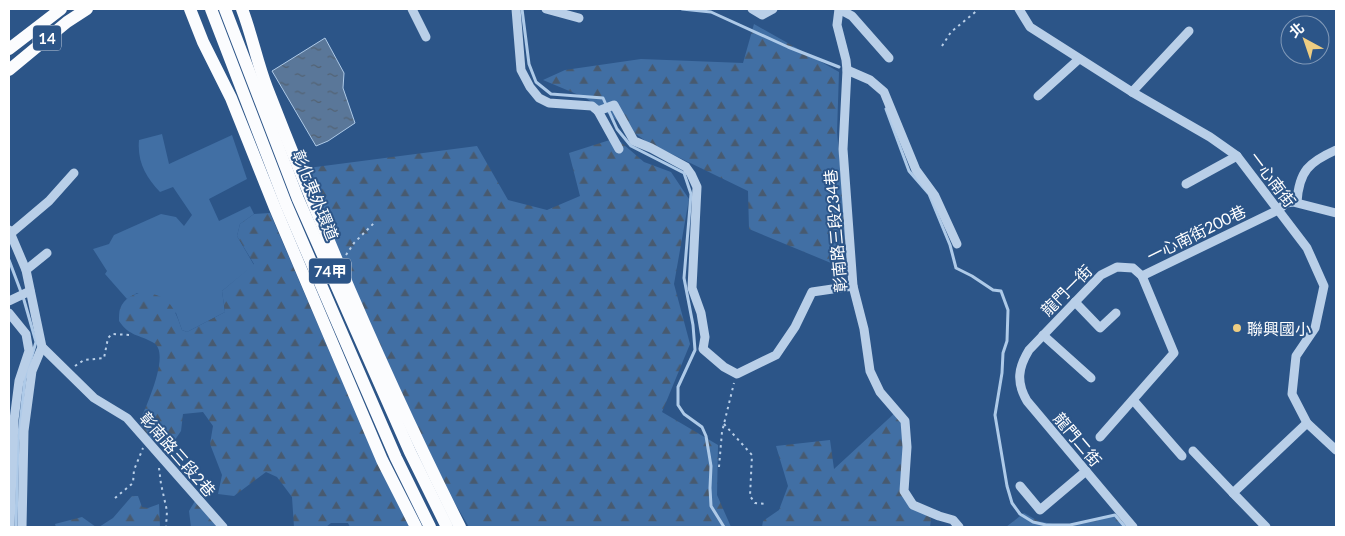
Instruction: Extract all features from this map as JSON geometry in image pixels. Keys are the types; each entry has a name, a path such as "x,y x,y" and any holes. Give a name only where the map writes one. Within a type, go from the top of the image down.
{"main road":[{"name":"14","path":"9,49 61,9"},
{"name":"14","path":"9,70 67,22 87,9"},
{"name":"74甲","path":"190,9 203,42 224,85 382,460 416,527"},
{"name":"彰化東外環道","path":"211,9 289,212 396,458 430,527"},
{"name":"彰化東外環道","path":"226,9 298,199 410,452 447,527"},
{"name":"74甲","path":"242,9 248,24 260,70 309,194 420,447 460,527"}],"street":[{"path":"412,9 426,37"},
{"path":"516,9 521,70 530,87 539,98 549,103 592,106 598,111 619,149"},
{"path":"546,9 579,18"},
{"path":"752,9 762,15 773,9"},
{"path":"839,9 852,16 889,58"},
{"name":"彰南路三段234巷","path":"839,9 837,25 848,70 843,149 853,286 864,329 870,371 880,392 905,421 907,447 904,491 913,505 953,520 959,527"},
{"name":"一心南街","path":"1019,9 1030,27 1132,92 1210,137 1237,156 1307,248 1324,286 1315,328 1296,356 1292,394 1307,423 1336,450"},
{"path":"1132,92 1189,31"},
{"path":"1038,96 1079,59"},
{"path":"848,70 870,80 884,92 916,170 935,196 957,244"},
{"path":"598,111 614,106 634,141 686,167 691,174 697,187 692,288 701,313 705,337 704,350 724,367 737,374 776,355 795,327 812,292 853,286"},
{"path":"1336,150 1320,157 1305,171 1300,182 1297,202 1336,213"},
{"path":"1186,184 1237,156"},
{"path":"22,527 24,431 32,371 42,347 26,270 10,232 49,201 74,173"},
{"name":"一心南街200巷","path":"1100,437 1174,353 1142,276 1278,210 1286,203 1297,202"},
{"path":"26,270 47,253"},
{"name":"龍門一街","path":"1022,362 1043,335 1101,275 1117,267 1133,268 1142,276"},
{"path":"9,300 30,290"},
{"path":"1075,302 1100,328 1116,313"},
{"path":"9,313 26,334 29,351 19,381 11,441 10,527"},
{"path":"1043,335 1091,378"},
{"name":"彰南路三段2巷","path":"42,347 94,398 127,418 222,527"},
{"name":"龍門二街","path":"1022,362 1020,390 1133,527"},
{"path":"1133,400 1182,456"},
{"path":"1233,493 1307,423"},
{"path":"1193,451 1266,527"},
{"path":"1020,486 1040,510 1086,471"}],"path":[{"path":"942,46 951,32 979,9"},
{"path":"340,267 354,243 376,221"},
{"path":"67,372 84,360 104,358 108,338 112,334 130,335"},
{"path":"719,467 724,424 737,374"},
{"path":"724,424 752,455 750,496 755,503 766,504"},
{"path":"115,498 132,483 134,470 147,441"},
{"path":"161,458 159,463 167,511 166,527"}],"green space":[{"path":"754,24 839,72 837,132 846,230 843,268 749,229 748,191 647,142 586,98 543,80 565,70 641,59 743,63"},
{"path":"162,134 169,164 232,135 247,179 209,199 219,221 250,206 254,214 240,224 237,236 254,265 222,291 225,312 187,332 182,330 176,313 137,293 127,299 105,274 107,271 93,249 109,244 114,235 161,214 176,217 184,226 192,215 173,187 160,192 147,175 141,162 139,140"},
{"path":"616,138 644,162 671,172 689,199 674,284 690,344 662,412 718,445 717,495 731,527 469,527 450,495 331,244 308,168 477,146 508,200 547,210 580,196 569,153"},
{"path":"270,213 333,360 419,527 350,527 348,523 331,523 326,527 294,527 292,497 277,477 266,472 234,496 218,494 222,475 210,444 213,426 203,412 183,414 181,431 168,450 149,437 139,423 155,382 160,358 154,343 127,330 119,321 123,303 128,298 139,293 158,296 170,305 182,330 187,332 225,312 222,291 254,264 237,236 240,224 254,214"},
{"path":"898,410 905,419 908,493 931,519 930,527 762,527 763,521 779,510 788,486 776,446 830,440 834,469"},
{"path":"132,496 138,496 142,507 148,508 159,504 160,527 99,527 113,518"},
{"path":"195,501 217,527 191,527 189,511"},
{"path":"1124,512 1138,527 1067,527"},
{"path":"1024,513 1038,521 1067,527 1006,527"},
{"path":"82,517 96,527 56,527 55,524"}],"water":[{"path":"325,38 344,73 343,88 355,123 328,141 316,146 272,71"}],"waterway":[{"path":"522,9 529,64 536,82 551,94 603,98 617,129 631,146 684,173 691,194 684,278 693,325 695,350 678,387 678,405 684,414 702,427 706,436 711,466 711,506 724,527"},
{"path":"682,9 711,12 788,47 839,67"},
{"path":"886,109 909,171 929,194 950,245 956,268 993,290 1001,291 1008,310 1007,341 1003,353 1002,373 995,415 1007,486 1012,503 1020,514 1033,522 1046,525 1070,525 1115,515 1125,527"},
{"path":"9,260 24,300 36,342 25,379 18,443 16,527"}],"place":[{"name":"聯興國小","path":"1237,328"}]}
